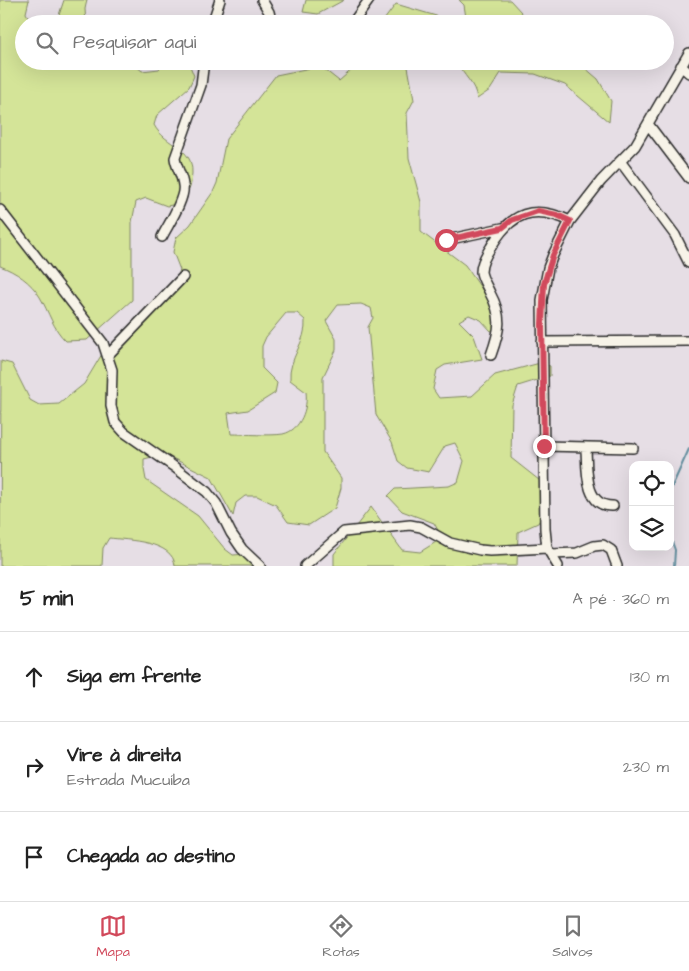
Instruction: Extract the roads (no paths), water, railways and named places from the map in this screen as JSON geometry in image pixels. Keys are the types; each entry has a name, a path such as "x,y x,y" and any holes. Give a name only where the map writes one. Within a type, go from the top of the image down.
{"street":[{"path":"215,15 220,0"},
{"path":"262,0 270,15"},
{"path":"358,15 369,0"},
{"path":"558,566 549,551 544,446 542,300 546,276 553,255 570,221 601,181 635,146 689,52"},
{"path":"681,66 689,73"},
{"path":"162,237 183,195 184,185 175,158 201,85 203,70"},
{"path":"648,124 689,178"},
{"path":"620,161 675,235 689,263"},
{"path":"0,210 103,343 112,370 111,406 116,422 124,432 207,492 216,503 230,533 242,549 260,566"},
{"path":"491,355 499,329 499,313 482,275 482,267 502,228 512,220 538,211 557,215 570,221"},
{"path":"446,240 502,228"},
{"path":"108,355 183,277"},
{"path":"542,342 689,341"},
{"path":"544,446 633,448"},
{"path":"586,447 588,477 594,497 599,504 613,506"},
{"path":"305,566 344,532 410,525 421,527 450,543 480,550 549,551 577,554 594,546 603,545 611,550 617,566"}],"waterway":[{"path":"674,482 689,449"},
{"path":"674,547 674,566"}]}
